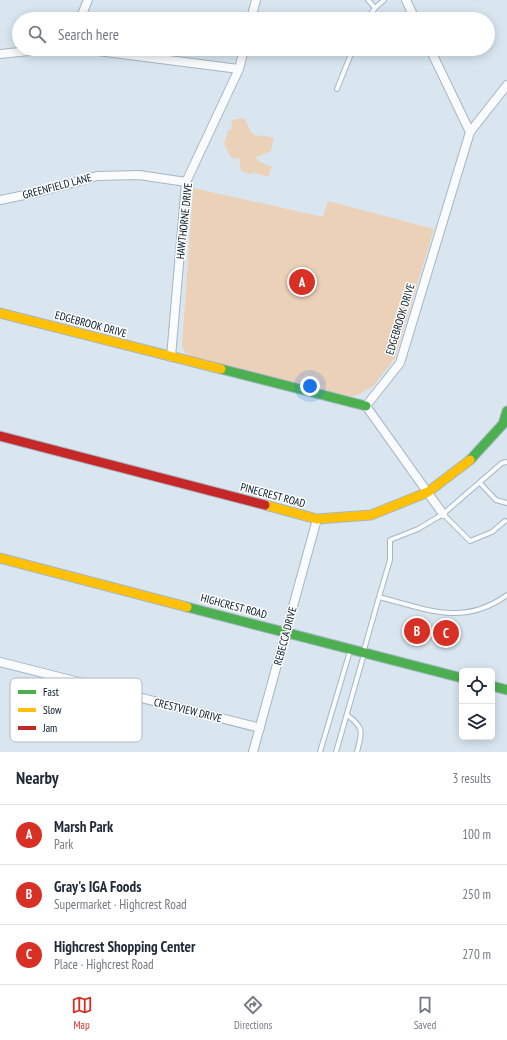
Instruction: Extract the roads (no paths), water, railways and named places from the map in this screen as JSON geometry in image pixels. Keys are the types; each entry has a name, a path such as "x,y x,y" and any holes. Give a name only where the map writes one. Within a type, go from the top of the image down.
{"street":[{"path":"83,12 88,0"},
{"path":"253,12 256,0"},
{"path":"406,0 412,12"},
{"path":"0,54 12,53"},
{"path":"137,56 239,69"},
{"name":"HAWTHORNE DRIVE","path":"171,357 186,182 239,69 242,56"},
{"path":"433,56 470,132"},
{"name":"EDGEBROOK DRIVE","path":"0,313 366,406 400,363 470,132 507,85"},
{"name":"GREENFIELD LANE","path":"0,200 39,192 98,176 139,175 186,182"},
{"path":"366,406 443,514"},
{"name":"PINECREST ROAD","path":"0,436 317,519 371,515 428,492 468,463 503,424 507,411"},
{"name":"REBECCA DRIVE","path":"253,752 317,519"},
{"name":"HIGHCREST ROAD","path":"0,558 459,677"},
{"name":"CRESTVIEW DRIVE","path":"0,662 63,678"},
{"path":"495,687 507,690"},
{"name":"CRESTVIEW DRIVE","path":"142,698 260,728"}],"lane":[{"path":"368,0 375,8"},
{"path":"372,12 384,0"},
{"path":"337,89 350,56"},
{"path":"336,752 390,560 390,540 418,529 443,514 502,463 507,462"},
{"path":"480,483 496,500 507,503"},
{"path":"443,514 470,541 492,532 505,521"},
{"path":"379,597 450,614 465,614 484,608 507,596"},
{"path":"320,752 351,649"},
{"path":"347,715 359,724 362,732 357,752"}],"place":[{"name":"Marsh Park","path":"302,282"},
{"name":"Gray's IGA Foods","path":"417,631"},
{"name":"Highcrest Shopping Center","path":"446,633"}]}
